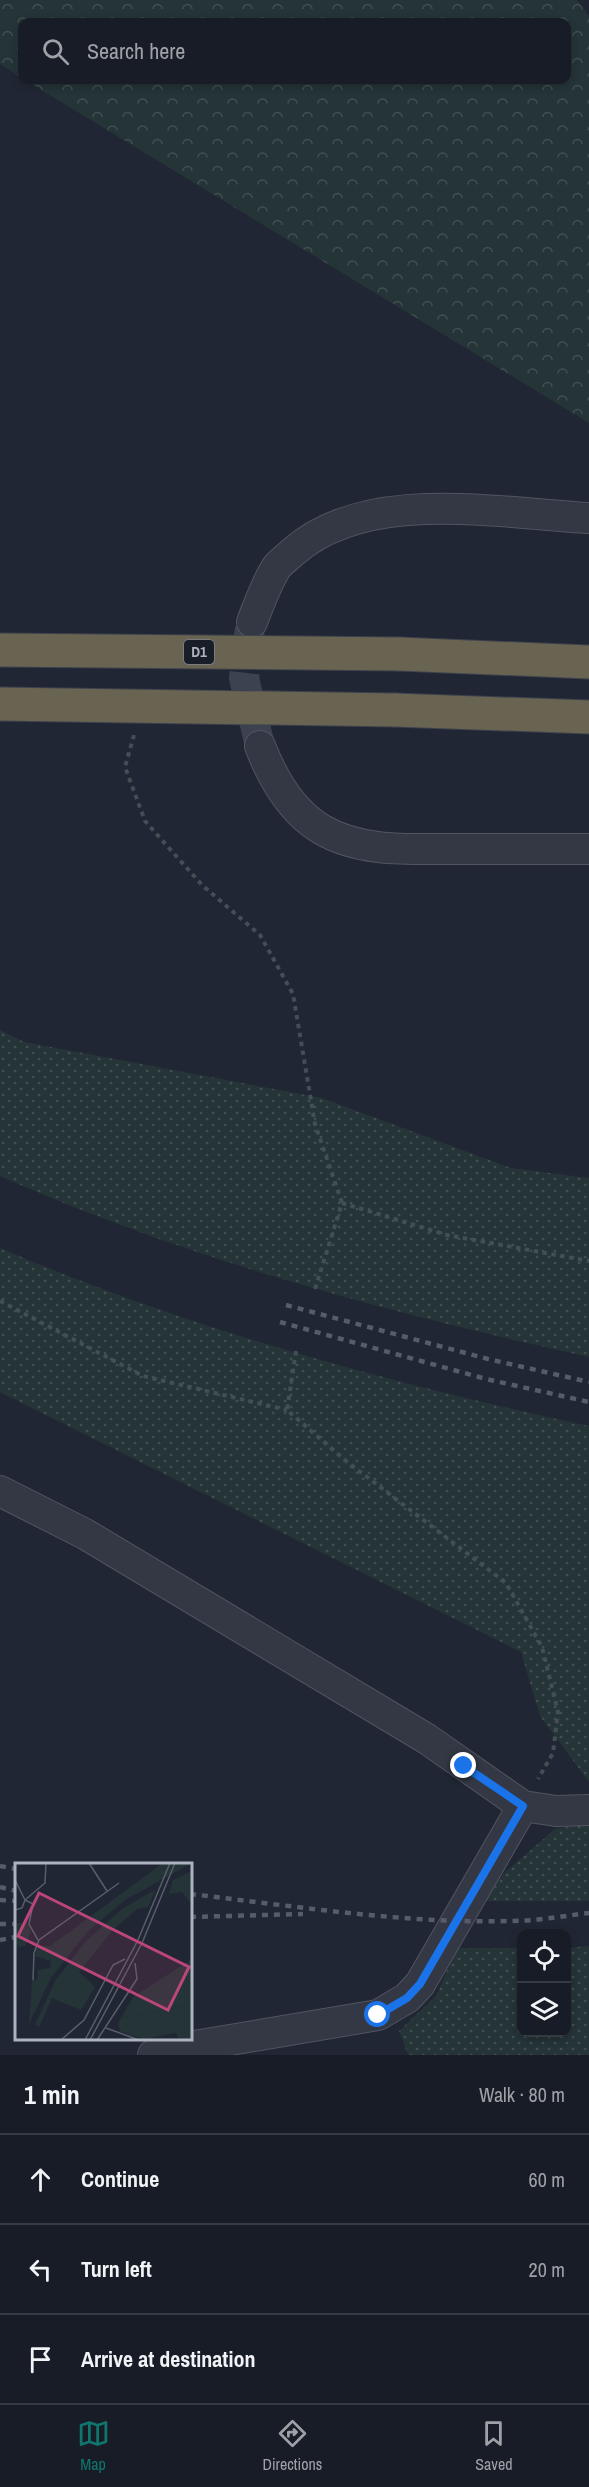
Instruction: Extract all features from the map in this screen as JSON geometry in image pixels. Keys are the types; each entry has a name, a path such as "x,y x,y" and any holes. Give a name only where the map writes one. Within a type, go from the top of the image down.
{"highway":[{"name":"D1","path":"0,650 399,654 589,662"},
{"path":"0,704 395,710 589,717"}],"lane":[{"path":"252,622 277,567 304,543 339,524 371,514 414,508 589,518"},
{"path":"260,746 269,770 286,797 321,829 358,843 392,848 589,849"},
{"path":"0,1491 85,1534 427,1739 523,1806 556,1811 589,1810"},
{"path":"153,2055 165,2051 366,2018 378,2015 399,2004 420,1984 523,1806"}],"path":[{"path":"136,727 124,767 145,821 202,885 260,935 293,994 315,1124 342,1203 315,1289"},
{"path":"342,1203 447,1235 589,1261"},
{"path":"0,1301 143,1376 287,1410 346,1461 506,1583 542,1647 558,1713 553,1753 523,1806"},
{"path":"287,1410 296,1351"}],"green space":[{"path":"0,0 577,0 589,16 589,423 32,84 571,84 571,18 18,18 18,75 0,64"},
{"path":"0,1030 24,1042 322,1098 511,1168 589,1178 589,1357 439,1322 290,1281 143,1233 0,1176"},
{"path":"0,1248 71,1277 217,1329 365,1372 589,1426 589,1782 540,1716 521,1652 0,1392"},
{"path":"589,1823 589,1901 486,1901 503,1874 555,1829"},
{"path":"589,1946 589,2055 408,2055 399,2031 436,1996 457,1948 517,1948 517,2037 571,2037 571,1948"}],"tunnel":[{"path":"250,628 244,678 260,746"}],"railway":[{"path":"286,1305 488,1359 589,1382"},
{"path":"280,1322 486,1379 589,1402"},
{"path":"0,1866 15,1869"},
{"path":"0,1887 15,1891"},
{"path":"192,1894 431,1920 521,1921 589,1913"},
{"path":"0,1900 15,1901"},
{"path":"192,1917 303,1914"},
{"path":"0,1924 15,1924"},
{"path":"0,1940 15,1937"}],"route":[{"path":"378,2015 407,1998 420,1984 523,1806 464,1766"}]}
